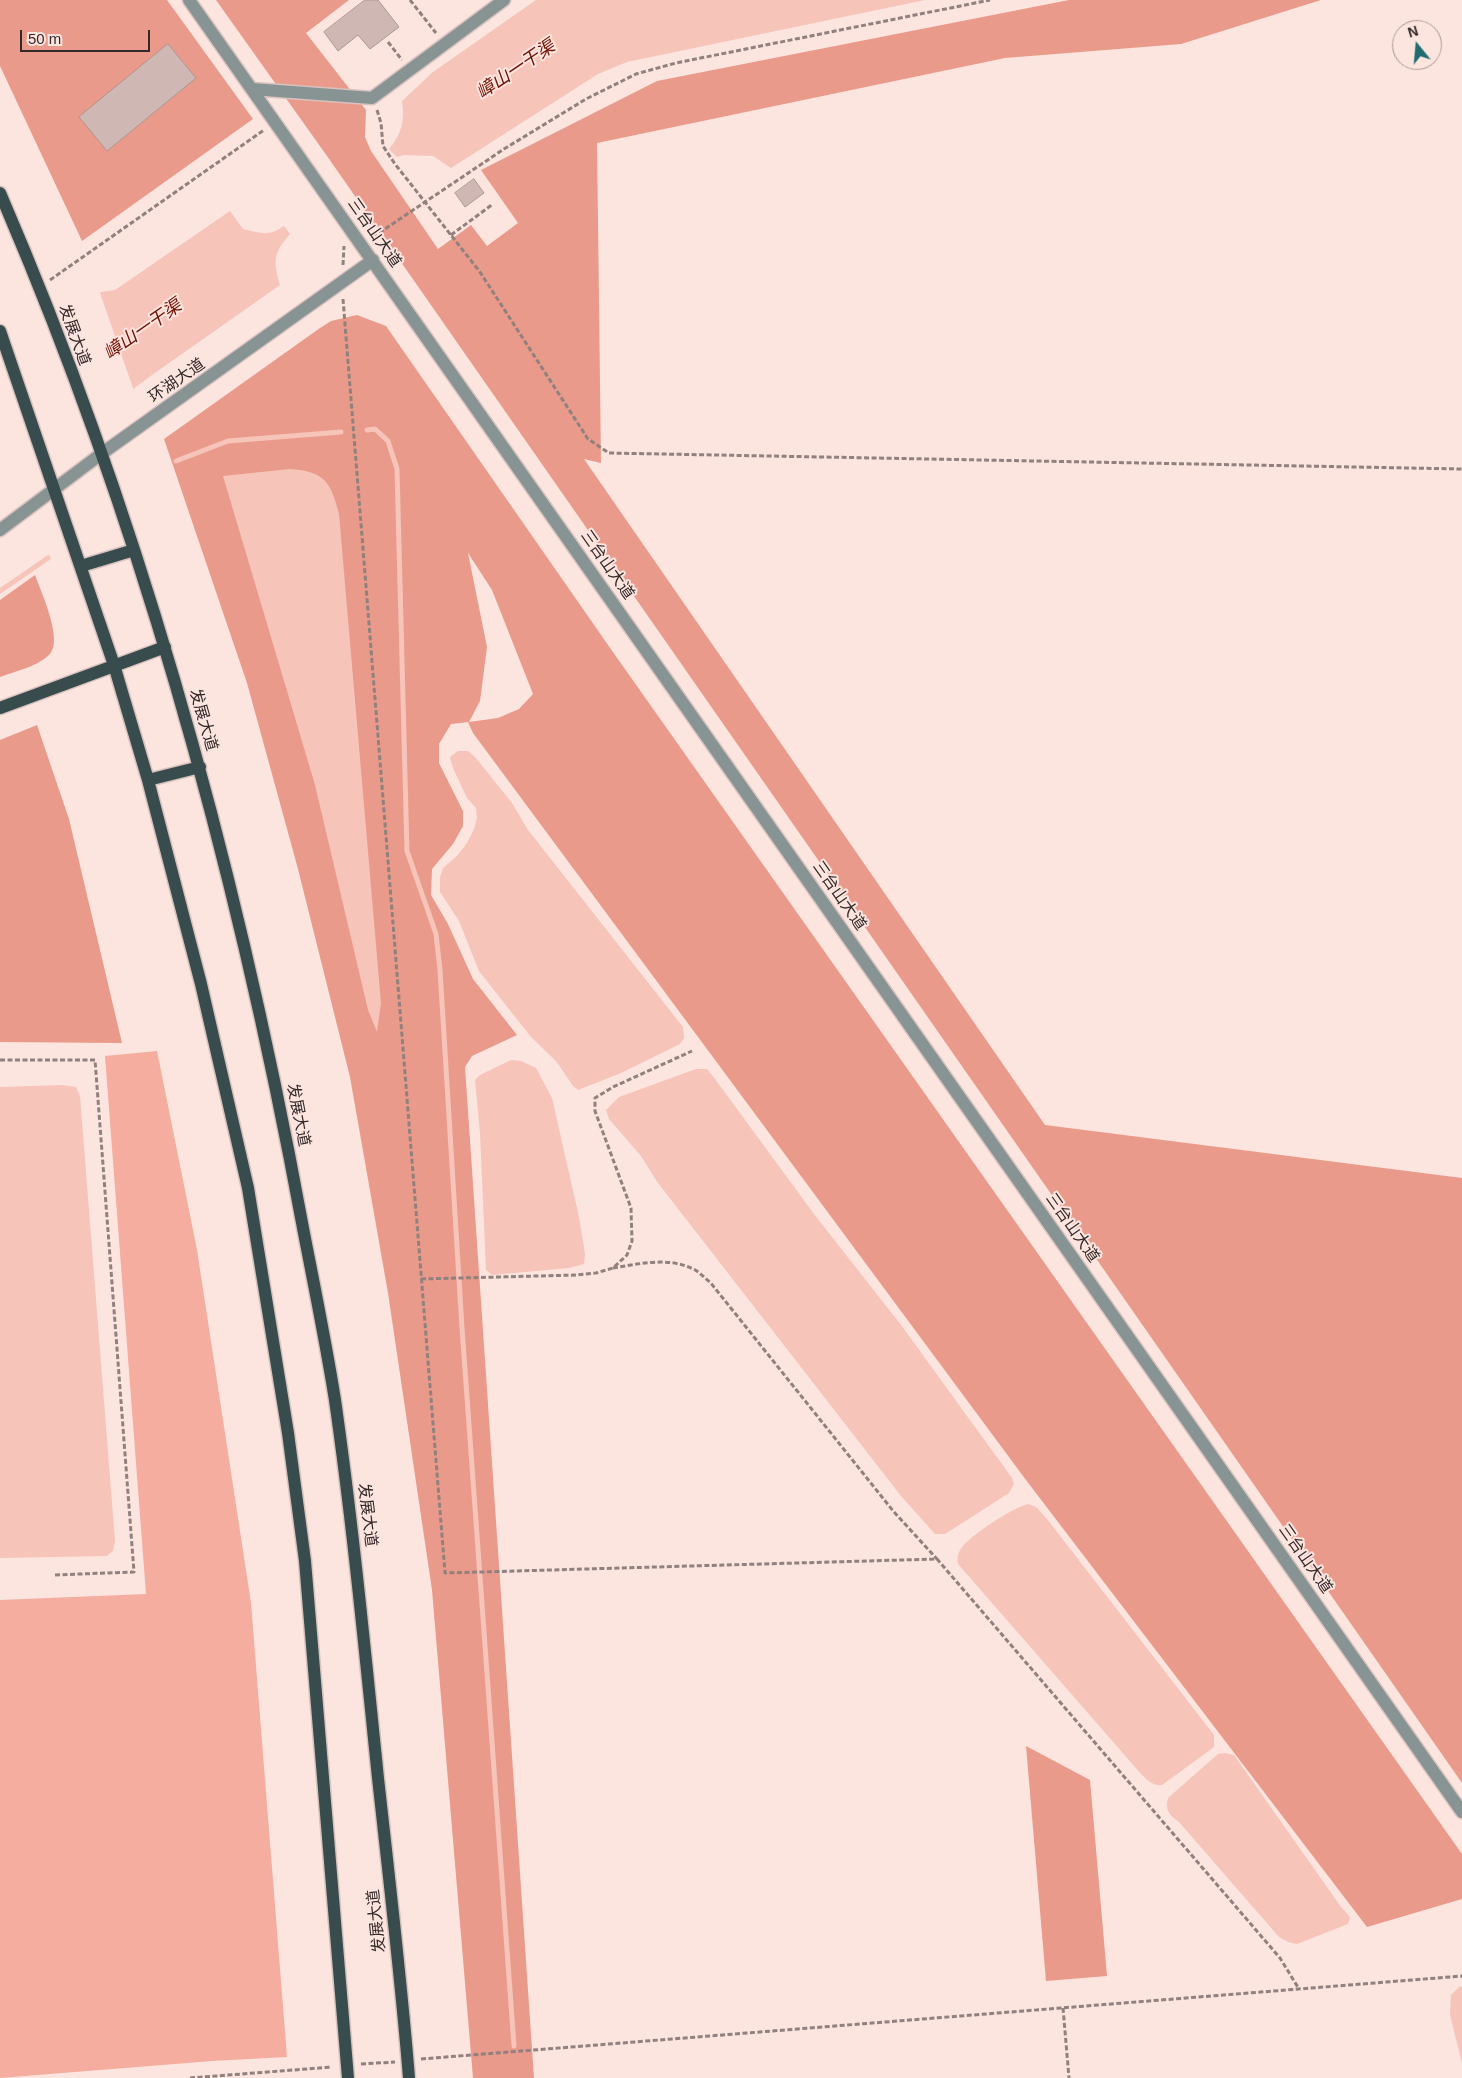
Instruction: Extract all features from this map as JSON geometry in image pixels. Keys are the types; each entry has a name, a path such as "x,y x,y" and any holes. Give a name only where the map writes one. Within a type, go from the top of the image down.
{"main road":[{"name":"发展大道","path":"0,193 51,317 101,454 166,647 211,807 270,1052 334,1394 352,1520 409,2078"},
{"path":"0,331 114,665 148,780 198,974 248,1188 288,1433 305,1561 347,2072"},
{"path":"81,566 134,550"},
{"path":"0,708 166,647"},
{"path":"148,780 200,767"}],"street":[{"name":"三台山大道","path":"189,0 1462,1812"},
{"path":"252,89 372,98 504,0"},
{"name":"环湖大道","path":"0,530 101,454 373,260"}],"path":[{"path":"410,0 444,43"},
{"path":"362,245 504,149 578,104 636,74 686,61 990,0"},
{"path":"388,42 409,70"},
{"path":"372,98 381,123 383,146 480,272 588,439 609,453 1462,469"},
{"path":"39,288 276,122"},
{"path":"451,235 493,204"},
{"path":"346,221 342,283 445,1573 937,1559"},
{"path":"613,1268 627,1255 632,1241 631,1208 595,1111 595,1098 612,1087 692,1051"},
{"path":"0,1060 95,1060 134,1572 54,1575"},
{"path":"422,1278 576,1275 596,1273 648,1262 669,1262 692,1268 710,1282 894,1512 937,1559 1280,1958 1299,1989"},
{"path":"190,2078 347,2072 407,2060 1462,1976"},
{"path":"1064,2008 1069,2078"}],"shaded area":[{"path":"0,0 167,0 253,119 82,241 0,66"},
{"path":"216,0 349,0 306,33 366,110 365,137 371,151 438,249 471,225 487,246 518,223 481,170 657,81 1069,0 1321,0 1181,44 1005,58 597,143 601,463 584,459 1045,1125 1462,1178 1462,1783 327,156"},
{"path":"357,315 386,326 615,655 1462,1854 1462,1899 1367,1927 1026,1480 473,733 468,722 451,724 439,744 439,763 463,811 463,826 453,844 432,869 431,895 448,924 473,979 517,1035 472,1056 465,1067 534,2078 473,2078 432,1590 388,1293 350,1077 298,869 247,683 164,439 331,321","holes":["468,553 492,590 533,694 519,709 498,718 469,722 480,701 487,647"]},
{"path":"35,575 53,628 53,648 49,655 38,663 0,677 0,600"},
{"path":"37,725 69,819 122,1043 0,1042 0,740"},
{"path":"157,1051 197,1250 251,1603 287,2057 0,2078 0,1600 146,1594 105,1056"},
{"path":"1026,1746 1090,1780 1107,1976 1046,1981"}],"water":[{"name":"嶂山一干渠","path":"536,0 925,0 627,62 598,74 451,168 433,156 404,155 397,157 389,149 397,138 402,126 402,101 433,72"},
{"name":"嶂山一干渠","path":"230,211 243,229 269,233 284,226 290,234 280,247 276,258 276,270 280,285 152,375 0,488 0,366 101,292 115,290"},
{"path":"290,469 311,472 324,480 333,494 339,514 381,1003 377,1032 368,1010 315,785 223,476"},
{"path":"458,751 468,751 475,757 512,803 528,830 683,1027 684,1038 680,1044 621,1073 578,1090 573,1086 556,1061 531,1037 479,971 459,921 440,892 440,877 443,868 457,856 467,843 477,818 476,808 467,798 453,768 450,757"},
{"path":"511,1060 521,1061 536,1068 552,1098 579,1217 585,1254 584,1264 569,1268 492,1275 486,1270 480,1133 475,1080 480,1075"},
{"path":"696,1069 707,1069 715,1079 814,1214 901,1325 1012,1478 1014,1484 1009,1493 945,1534 935,1534 901,1496 658,1183 641,1156 609,1119 606,1110 619,1097"},
{"path":"62,1085 76,1087 80,1096 115,1541 113,1551 107,1556 0,1558 0,1087"},
{"path":"1028,1504 1036,1507 1047,1519 1214,1735 1214,1747 1162,1785 1153,1784 1142,1775 958,1564 959,1552 968,1541 1003,1516"},
{"path":"1218,1754 1234,1755 1350,1917 1348,1924 1297,1944 1279,1937 1170,1814 1167,1806 1168,1798"},
{"path":"1460,1986 1462,1987 1462,2063 1450,2015 1451,1995"}],"pier":[{"path":"99,290 134,391 0,490 0,363"}],"building":[{"path":"365,0 378,0 399,27 370,49 358,35 338,51 324,32"},
{"path":"168,44 196,78 107,151 79,117"},
{"path":"474,179 484,193 465,207 455,193"}],"waterway":[{"path":"367,430 375,429 388,441 397,469 407,851 436,934 440,970 462,1328 514,2046"},
{"path":"176,461 228,441 341,432"},
{"path":"0,591 48,558"}]}
